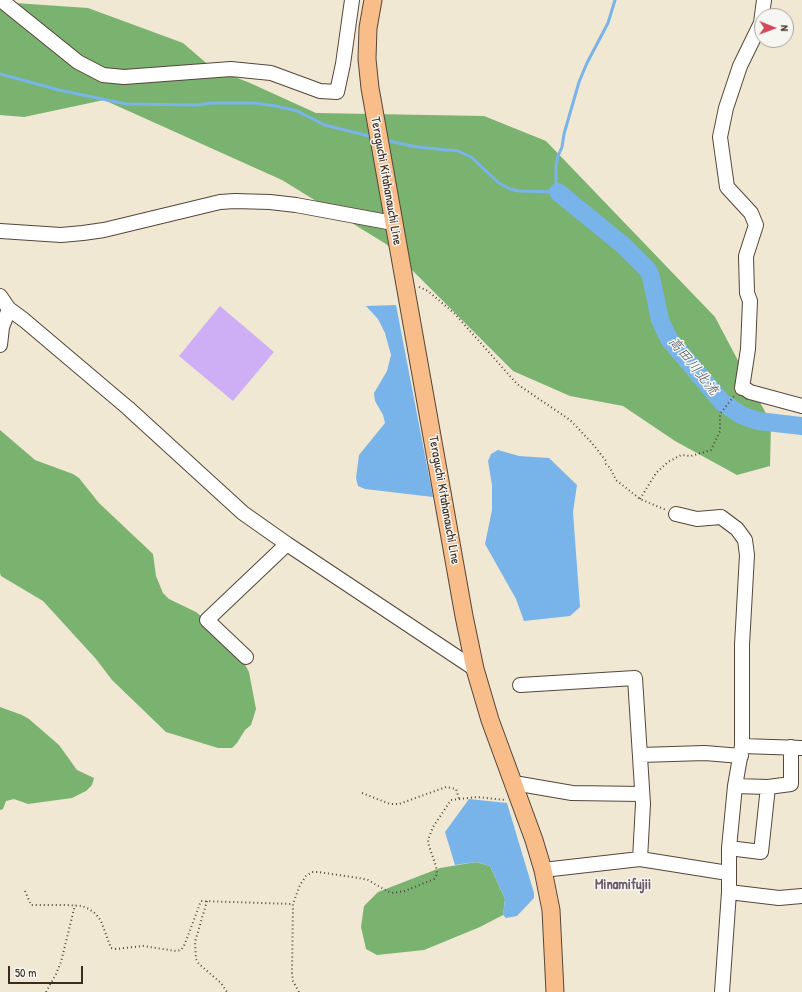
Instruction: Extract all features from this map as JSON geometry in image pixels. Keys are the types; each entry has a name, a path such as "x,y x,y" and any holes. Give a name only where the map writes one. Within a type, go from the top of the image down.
{"main road":[{"name":"Teraguchi Kitahanauchi Line","path":"373,0 368,28 367,59 370,88 464,616 475,668 490,720 521,802 543,870 550,910 555,992"}],"street":[{"path":"1,0 78,62 103,75 124,77 231,69 271,73 320,91 337,92 343,64 352,0"},
{"path":"764,0 761,23 740,66 726,108 720,137 727,187 751,213 756,225 746,256 747,293 750,301 748,349 742,388 750,392 802,406"},
{"path":"0,231 61,235 83,233 104,230 220,202 235,201 270,202 296,205 393,223"},
{"path":"0,296 9,309 128,408 244,513 287,544 475,668"},
{"path":"0,345 2,327 9,309"},
{"path":"676,514 697,519 722,517 737,529 745,540 747,555 742,645 742,751 735,786 729,848 729,892 722,992"},
{"path":"246,657 207,620 287,544"},
{"path":"520,685 635,678 643,804 640,859"},
{"path":"640,755 796,748 791,784 768,787 735,786"},
{"path":"514,783 572,793 642,794"},
{"path":"729,848 761,852 768,787"},
{"path":"543,870 640,859 728,873"},
{"path":"729,892 779,898 802,896"}],"path":[{"path":"405,282 428,291 455,314 517,384 570,420 592,443 606,461 606,464 610,468 616,480 640,499 676,514"},
{"path":"640,499 656,473 668,462 681,455 691,456 711,450 720,431 720,414 728,401 742,388"},
{"path":"362,793 390,804 399,804 446,787 456,789 459,799"},
{"path":"298,992 293,981 292,973 293,904 300,885 306,876 312,872 318,872 359,878 368,880 392,893 405,891 434,879 437,874 428,840 430,832 451,800 477,797 521,802"},
{"path":"25,891 32,905 75,905 89,909 96,914 101,921 111,948 116,949 143,946 176,951 181,950 184,946 200,901 293,904"},
{"path":"206,901 195,942 196,959 199,964 221,983 227,992"},
{"path":"46,992 61,962 75,905"}],"green space":[{"path":"0,2 88,8 183,43 212,68 250,83 316,113 484,116 546,141 715,317 771,423 770,466 737,475 675,441 623,406 570,396 513,371 386,244 282,180 104,100 24,117 0,115"},
{"path":"0,430 35,460 73,474 79,478 99,503 153,554 156,576 163,593 169,599 196,612 234,644 249,672 256,709 251,725 245,730 232,748 218,748 166,732 112,680 96,659 43,601 1,576"},
{"path":"0,707 29,719 59,745 77,770 94,778 92,785 86,791 72,798 28,804 14,799 6,801 3,809 0,810"},
{"path":"476,862 490,866 505,899 503,915 480,927 424,950 377,955 366,949 361,927 364,906 378,892 440,868"}],"water":[{"path":"396,305 433,497 365,489 358,486 356,478 359,455 385,423 383,415 375,401 374,393 387,371 391,355 385,333 378,319 366,306"},
{"path":"498,450 519,456 549,458 577,485 573,512 580,607 570,616 524,621 516,599 485,544 492,510 492,485 488,461 491,454"},
{"path":"469,799 507,803 534,893 534,898 517,916 506,918 503,915 505,899 490,866 476,862 455,865 445,832"}],"building":[{"path":"220,306 274,352 233,401 179,356"}],"waterway":[{"path":"384,140 417,147 458,151 471,157 499,183 510,189 519,191 558,192 556,183 558,156 562,147 564,134 579,82 587,63 608,23 615,0"},
{"path":"0,74 59,90 126,104 198,105 211,103 254,103 276,106 297,111 325,125 373,137"},
{"name":"高田川北流","path":"558,192 624,246 648,270 651,277 660,320 669,339 722,402 741,415 758,421 802,426"}],"district":[{"name":"Minamifujii","path":"623,885"}]}
